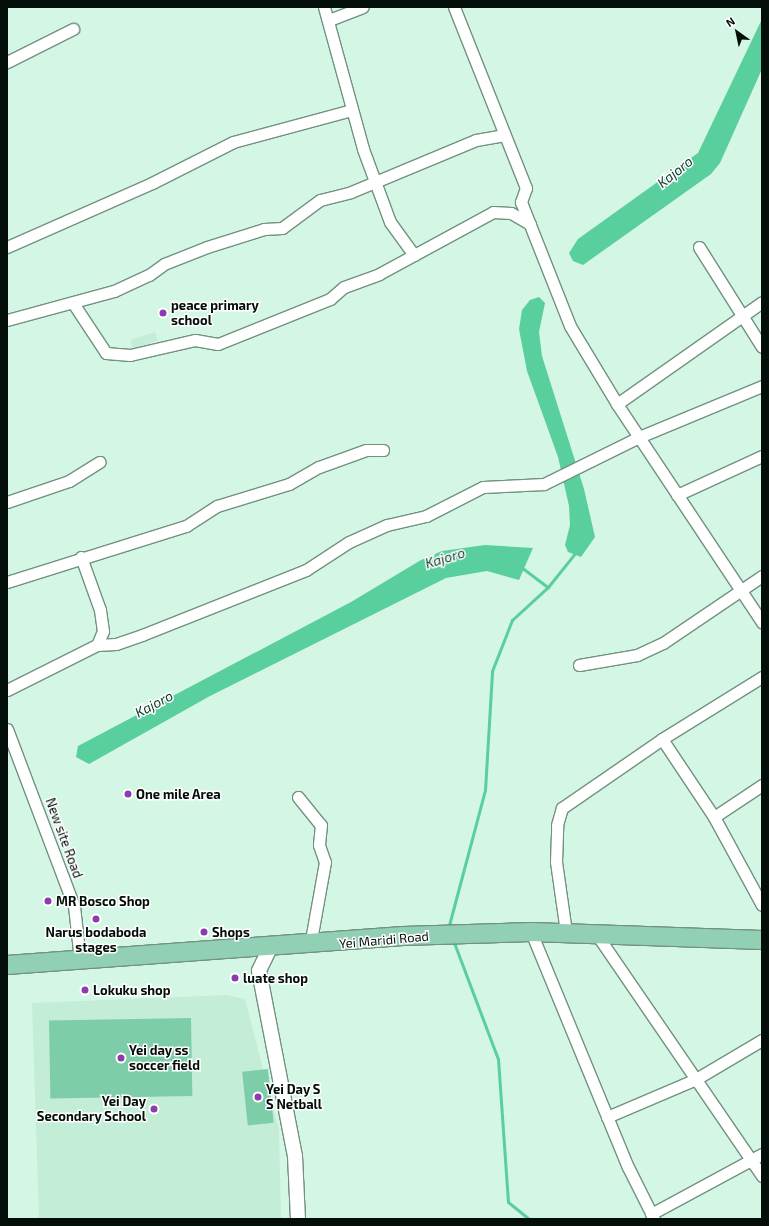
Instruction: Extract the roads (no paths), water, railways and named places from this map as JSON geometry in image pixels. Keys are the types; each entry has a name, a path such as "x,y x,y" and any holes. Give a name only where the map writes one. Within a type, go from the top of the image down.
{"main road":[{"name":"Yei Maridi Road","path":"7,965 451,935 531,932 595,932 762,940"}],"street":[{"path":"324,7 329,20 352,110 390,222 414,254"},
{"path":"329,20 363,7"},
{"path":"454,7 526,188 520,202 570,326 617,404 762,622"},
{"path":"7,62 73,29"},
{"path":"7,247 152,183 233,142 352,110"},
{"path":"7,320 114,291 149,276 164,264 207,247 264,228 282,228 320,200 376,181 476,140 505,135"},
{"path":"73,303 106,353 130,355 195,340 218,344 330,299 344,287 379,274 493,212 511,213 530,224"},
{"path":"699,247 741,316 762,347"},
{"path":"617,404 762,302"},
{"path":"7,690 97,645 135,637 306,570 356,538 387,525 426,516 483,487 544,484 639,437 762,386"},
{"path":"7,582 81,557 186,526 217,506 289,484 319,467 366,450 383,450"},
{"path":"678,495 762,456"},
{"path":"7,502 69,481 100,462"},
{"path":"81,557 100,610 103,631 97,645"},
{"path":"579,666 637,655 742,592 762,576"},
{"path":"566,932 556,862 556,826 562,808 662,739 762,677"},
{"name":"New site Road","path":"7,729 74,906 80,960"},
{"path":"662,739 714,817 759,890 762,905"},
{"path":"714,817 762,785"},
{"path":"298,797 321,825 320,845 325,862 310,945"},
{"path":"531,932 607,1117 653,1216 762,1154"},
{"path":"595,932 752,1159 762,1176"},
{"path":"270,948 259,971 295,1156 298,1219"},
{"path":"607,1117 696,1079 762,1040"}],"water":[{"path":"762,19 762,69 720,163 711,174 583,265 573,261 569,253 578,239 698,153"},
{"path":"539,297 545,303 539,332 542,356 584,489 595,537 581,557 568,552 565,545 570,525 569,506 558,457 527,371 519,329 522,310 530,300"},
{"path":"485,545 533,548 519,580 487,571 446,578 210,696 89,764 76,757 78,746 351,602 421,560 442,551"}],"waterway":[{"path":"448,929 485,790 492,671 512,620 548,587 576,552"},
{"name":"Kajoro","path":"521,567 548,587"},
{"path":"453,940 498,1059 508,1202 529,1219"}],"place":[{"name":"peace primary school","path":"163,313"},
{"name":"One mile Area","path":"128,794"},
{"name":"MR Bosco Shop","path":"48,901"},
{"name":"Narus bodaboda stages","path":"96,919"},
{"name":"Shops","path":"204,932"},
{"name":"luate shop","path":"235,978"},
{"name":"Lokuku shop","path":"85,990"},
{"name":"Yei day ss soccer field","path":"121,1058"},
{"name":"Yei Day S S Netball","path":"258,1097"},
{"name":"Yei Day Secondary School","path":"154,1109"}]}
